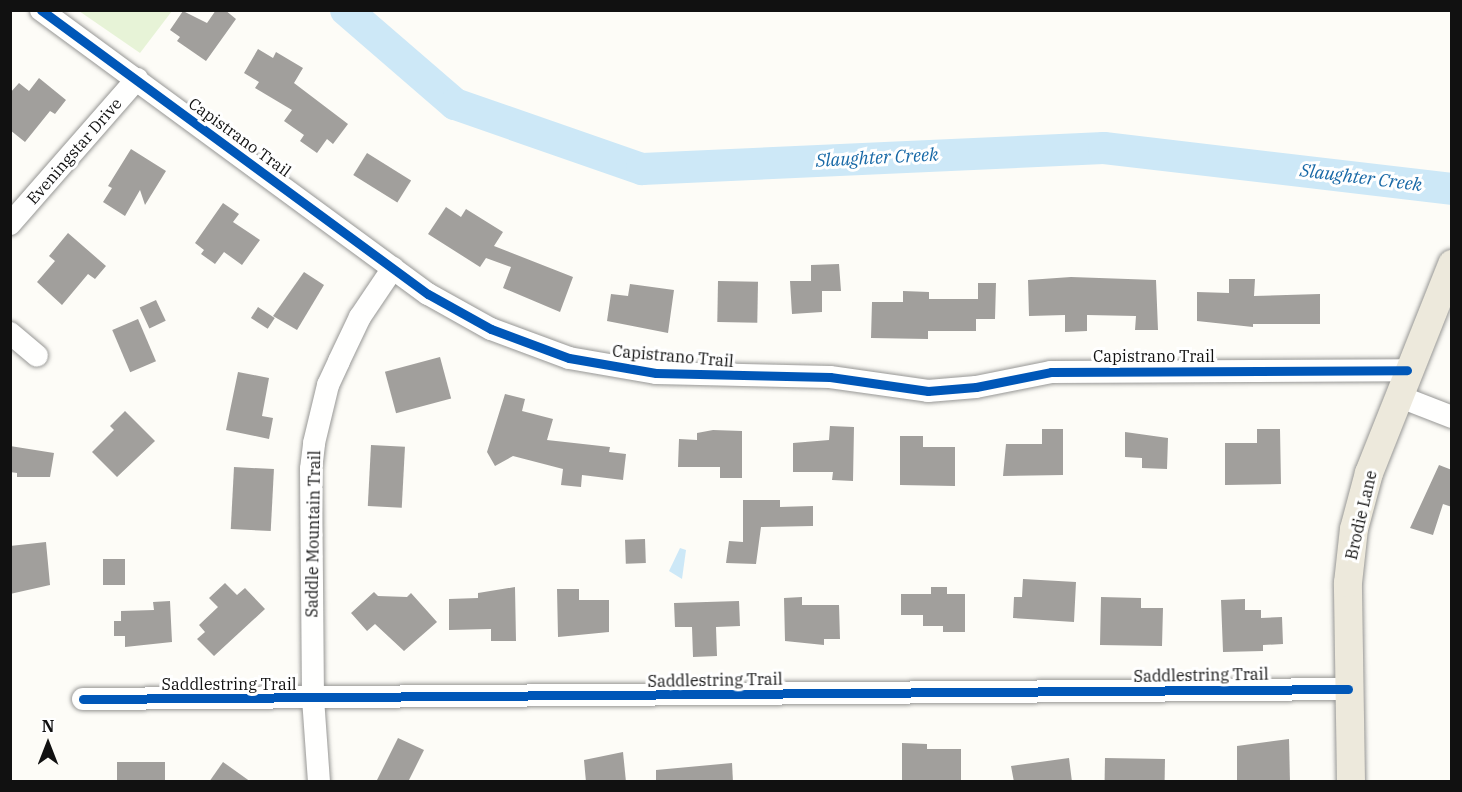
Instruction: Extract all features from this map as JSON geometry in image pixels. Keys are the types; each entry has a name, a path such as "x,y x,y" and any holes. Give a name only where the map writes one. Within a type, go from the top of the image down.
{"main road":[{"name":"Brodie Lane","path":"1351,782 1348,689 1349,557 1369,473 1402,383 1452,264"}],"street":[{"name":"Capistrano Trail","path":"41,10 393,268 490,329 569,358 656,373 830,377 928,391 976,387 1051,372 1402,383"},
{"name":"Eveningstar Drive","path":"10,224 137,79"},
{"name":"Saddle Mountain Trail","path":"319,782 313,698 311,469 314,443 324,401 339,361 360,317 393,268"},
{"path":"10,333 37,356"},
{"path":"1402,383 1452,417"},
{"name":"Saddlestring Trail","path":"83,699 1348,689"}],"green space":[{"path":"79,11 172,11 140,53"}],"water":[{"path":"680,548 686,550 682,579 669,571"}],"building":[{"path":"216,10 225,10 236,19 206,61 177,41 180,37 170,30 183,11 207,23"},
{"path":"258,49 273,58 276,52 303,68 294,83 348,124 333,144 327,139 317,153 300,141 304,135 284,121 292,110 255,88 259,82 244,73"},
{"path":"39,78 66,100 55,114 50,111 25,142 10,130 10,93 19,83 29,91"},
{"path":"131,149 166,171 145,205 140,190 125,216 103,202 112,188 108,186"},
{"path":"367,153 411,181 397,203 353,175"},
{"path":"223,203 239,214 233,222 260,240 242,265 224,252 215,264 201,254 204,250 195,243"},
{"path":"446,207 461,217 466,209 503,232 494,246 573,277 560,312 503,288 511,267 486,258 480,267 428,234"},
{"path":"68,233 106,266 95,279 88,274 62,305 37,282 55,261 49,256"},
{"path":"839,264 841,291 822,291 822,312 792,314 790,281 811,281 811,265"},
{"path":"304,272 324,285 297,330 273,316"},
{"path":"1071,277 1156,280 1158,330 1135,330 1136,316 1087,315 1087,331 1065,332 1065,315 1029,316 1028,280"},
{"path":"1229,279 1255,279 1254,296 1320,294 1320,324 1253,324 1253,327 1197,321 1197,292 1229,293"},
{"path":"718,281 758,282 757,323 717,322"},
{"path":"978,283 996,283 995,319 976,319 976,331 928,331 928,339 871,338 872,302 903,302 903,291 929,292 929,299 978,299"},
{"path":"630,284 674,290 668,333 607,321 611,294 628,296"},
{"path":"156,300 166,321 149,328 140,308"},
{"path":"258,307 275,318 268,329 251,318"},
{"path":"138,319 156,361 130,372 112,330"},
{"path":"440,357 451,399 396,413 385,372"},
{"path":"238,372 269,378 262,416 273,418 269,439 226,430"},
{"path":"505,394 525,399 522,411 553,419 547,440 610,447 609,452 626,454 623,480 582,475 581,487 561,485 563,469 513,456 495,466 487,452"},
{"path":"125,411 155,441 117,477 92,452 114,430 110,426"},
{"path":"830,426 854,427 853,481 832,480 833,472 793,472 793,443 829,440"},
{"path":"1042,429 1063,429 1063,475 1003,476 1006,444 1042,444"},
{"path":"1257,429 1280,429 1281,484 1225,485 1225,443 1257,443"},
{"path":"713,430 742,431 742,478 720,478 720,467 678,467 679,439 697,440 697,433"},
{"path":"1125,432 1168,438 1167,469 1142,468 1142,458 1125,457"},
{"path":"900,436 923,436 923,447 955,447 955,486 900,485"},
{"path":"371,445 405,447 402,508 368,506"},
{"path":"10,446 54,453 50,477 17,477 17,473 10,472"},
{"path":"1439,465 1452,470 1452,507 1443,504 1433,535 1410,528"},
{"path":"234,467 274,469 271,531 231,529"},
{"path":"743,500 780,500 780,507 813,506 813,526 761,527 756,564 726,563 729,541 743,542"},
{"path":"645,539 646,563 626,564 625,540"},
{"path":"46,542 50,585 10,594 10,546"},
{"path":"103,559 125,559 125,585 103,585"},
{"path":"1023,579 1076,582 1074,622 1013,618 1014,597 1022,597"},
{"path":"225,583 237,595 245,588 265,609 214,656 197,639 205,632 199,625 218,607 209,598"},
{"path":"515,587 516,641 491,641 491,629 449,630 449,599 478,598 478,593"},
{"path":"931,587 947,587 947,594 965,594 965,632 943,632 943,626 923,626 923,615 901,615 901,594 931,594"},
{"path":"557,589 579,589 579,600 609,600 609,632 558,637"},
{"path":"374,592 378,596 407,597 411,593 437,622 404,651 375,624 367,631 351,613"},
{"path":"802,597 802,605 839,605 840,639 824,639 824,645 785,641 784,598"},
{"path":"1101,597 1141,598 1141,608 1163,608 1162,646 1100,645"},
{"path":"1245,599 1245,610 1261,610 1261,618 1282,617 1283,644 1263,645 1263,651 1223,652 1221,600"},
{"path":"170,601 172,642 125,647 125,636 114,636 114,621 121,621 121,611 154,610 153,602"},
{"path":"739,601 740,626 716,627 717,656 693,657 692,627 675,627 674,603"},
{"path":"398,738 424,750 408,782 376,782"},
{"path":"1289,739 1290,782 1237,782 1237,746"},
{"path":"902,743 927,744 927,749 961,749 961,782 902,782"},
{"path":"623,752 626,782 586,782 584,760"},
{"path":"1069,758 1072,782 1014,782 1011,766"},
{"path":"1105,758 1165,759 1165,782 1105,782"},
{"path":"117,762 165,762 165,782 117,782"},
{"path":"223,762 251,782 209,782"},
{"path":"732,763 733,782 656,782 656,770"}],"waterway":[{"name":"Slaughter Creek","path":"346,10 455,104 642,169 1104,148 1452,189"}],"cycle path":[{"path":"41,10 428,294 491,329 569,358 656,373 830,377 928,391 976,387 1051,372 1407,370"},
{"path":"83,699 1348,689"}]}
